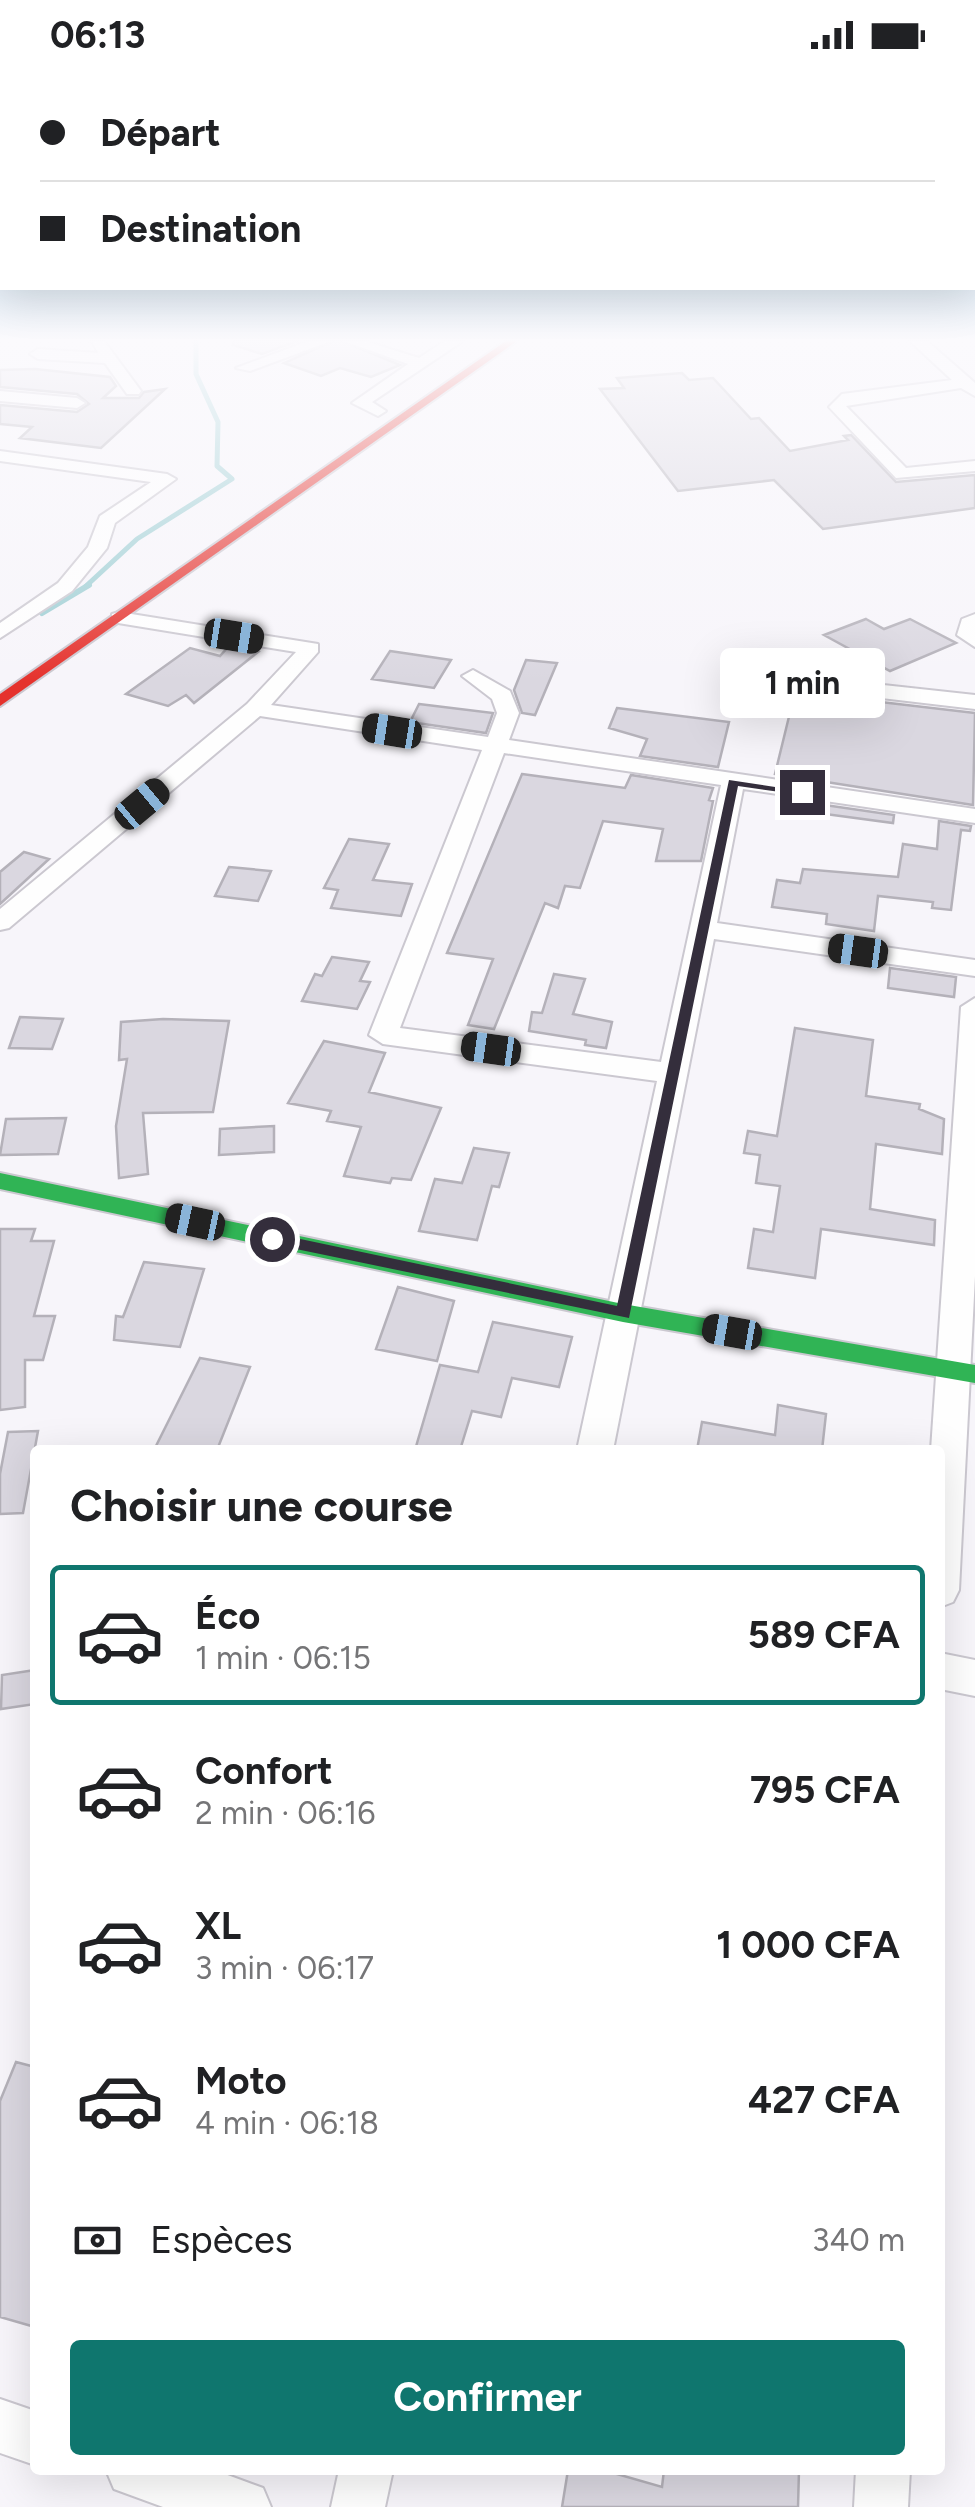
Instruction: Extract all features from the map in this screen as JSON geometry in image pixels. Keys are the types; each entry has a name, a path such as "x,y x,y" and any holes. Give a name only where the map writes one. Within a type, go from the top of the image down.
{"main road":[{"path":"71,621 314,455"},
{"path":"0,701 350,455"},
{"path":"0,1181 623,1313 963,1372"}],"street":[{"path":"883,455 902,474 975,466"},
{"path":"0,475 10,457 167,479 107,520 97,548 65,587 0,632"},
{"path":"0,922 256,710 311,648 119,618"},
{"path":"975,620 969,623 968,635 975,640"},
{"path":"473,676 502,696 508,713 383,1035 671,1073"},
{"path":"745,676 975,702"},
{"path":"256,710 975,816"},
{"path":"595,1445 733,782"},
{"path":"702,928 975,968"},
{"path":"945,1502 963,1372 975,1007"},
{"path":"945,1672 975,1678"},
{"path":"0,2426 30,2436"},
{"path":"148,2475 244,2507"},
{"path":"358,2507 365,2475"},
{"path":"881,2507 883,2475"}],"building":[{"path":"650,455 870,455 896,482 975,475 975,508 823,529 774,480 678,491"},
{"path":"866,619 884,629 910,619 956,643 890,671 824,635"},
{"path":"228,647 258,652 194,703 186,695 168,706 126,694 190,648 220,656"},
{"path":"390,651 451,660 434,688 372,679"},
{"path":"526,660 557,663 535,715 522,713 514,690"},
{"path":"795,692 975,713 973,805 775,774"},
{"path":"419,704 493,713 486,733 410,722"},
{"path":"617,708 729,722 718,767 640,756 647,739 609,728"},
{"path":"522,774 625,788 631,775 713,788 701,861 656,861 663,829 603,821 580,888 565,886 558,908 545,903 494,1029 468,1025 493,959 447,953"},
{"path":"811,803 894,815 893,823 810,812"},
{"path":"939,821 971,826 970,831 961,830 951,910 932,908 933,902 878,896 874,931 826,924 827,914 772,907 777,880 800,883 803,869 898,877 903,844 937,849"},
{"path":"349,839 389,844 373,880 412,884 401,916 331,908 338,890 324,888"},
{"path":"24,852 49,859 0,904 0,872"},
{"path":"229,867 271,871 258,901 215,896"},
{"path":"332,957 369,962 360,981 370,982 357,1009 302,1001 315,974 322,976"},
{"path":"890,968 956,977 954,997 888,988"},
{"path":"554,974 585,979 573,1014 612,1022 606,1048 585,1045 586,1040 529,1031 532,1012 542,1013"},
{"path":"20,1017 63,1019 52,1049 9,1048"},
{"path":"229,1021 213,1112 143,1113 148,1174 119,1178 116,1126 127,1059 119,1060 121,1022"},
{"path":"795,1028 873,1040 866,1096 920,1104 919,1109 944,1119 942,1154 876,1144 870,1209 935,1220 934,1245 821,1229 815,1278 748,1268 754,1229 773,1232 780,1186 756,1183 760,1155 744,1153 748,1131 777,1136"},
{"path":"324,1041 385,1053 369,1092 441,1108 411,1180 392,1178 390,1183 344,1176 361,1127 327,1121 331,1111 288,1103"},
{"path":"66,1118 58,1154 0,1155 6,1119"},
{"path":"274,1126 274,1152 219,1155 220,1129"},
{"path":"474,1148 509,1153 499,1187 492,1186 477,1240 419,1231 435,1179 462,1183"},
{"path":"0,1229 35,1229 31,1241 54,1241 34,1316 55,1316 43,1360 25,1360 25,1407 0,1410"},
{"path":"144,1262 204,1269 180,1347 114,1340 116,1316 123,1317"},
{"path":"398,1287 454,1301 437,1361 376,1349"},
{"path":"493,1322 572,1337 559,1387 512,1378 501,1417 472,1411 462,1445 416,1445 440,1365 478,1372"},
{"path":"200,1358 250,1367 219,1445 156,1445"},
{"path":"778,1405 826,1414 823,1445 698,1445 702,1422 775,1435"},
{"path":"38,1431 35,1445 30,1445 30,1475 23,1513 0,1514 0,1474 8,1432"},
{"path":"30,1671 30,1705 1,1709 2,1675"},
{"path":"16,2062 30,2066 30,2326 0,2317 0,2101"},
{"path":"567,2475 620,2475 662,2487 663,2475 799,2475 798,2507 562,2507"}],"waterway":[{"path":"85,587 137,539 232,479 217,466 217,455"},
{"path":"42,613 89,585"}],"traffic: fast":[{"path":"0,1181 623,1313 975,1374"}],"traffic: jam":[{"path":"0,701 350,455"}],"route":[{"path":"272,1239 623,1313 733,782 802,792"}]}
